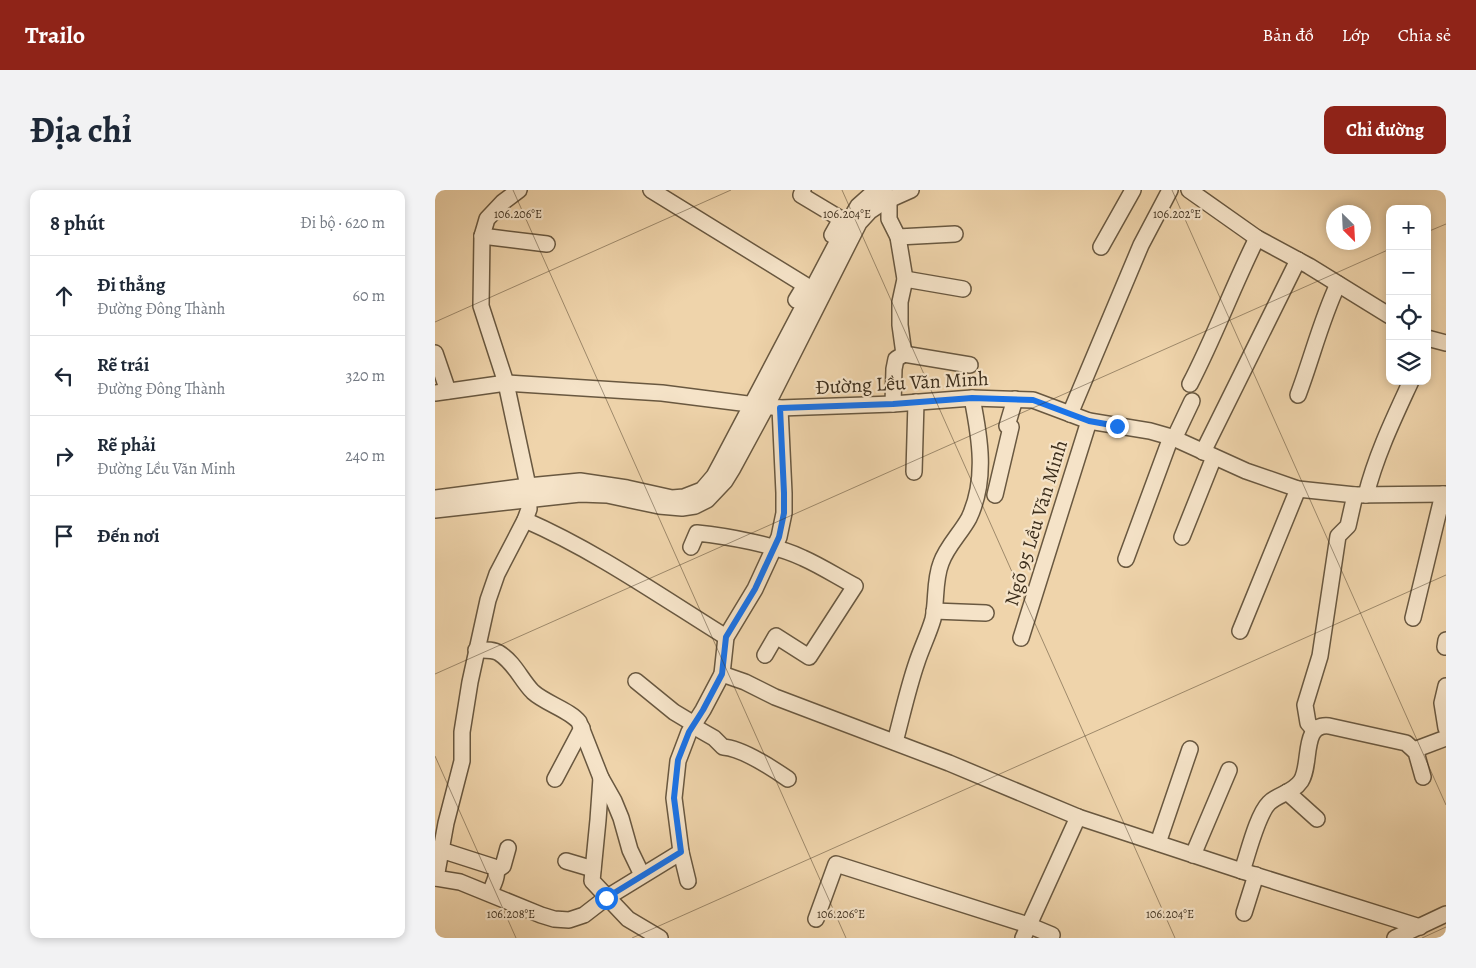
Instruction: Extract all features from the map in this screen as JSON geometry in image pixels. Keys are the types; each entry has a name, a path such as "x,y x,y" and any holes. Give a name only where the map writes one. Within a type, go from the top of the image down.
{"street":[{"path":"519,190 503,202 487,219 483,236 481,306 506,383 529,493 529,510 497,574 488,600 476,650 462,732 462,761 446,823 436,878 460,882 554,919 569,920 584,915 606,898 681,852"},
{"path":"651,190 805,284"},
{"path":"435,498 529,493 672,498 684,497 702,490 713,476 767,354 841,219 801,194 803,190"},
{"path":"746,404 858,206 876,190"},
{"path":"640,497 682,508 695,506 707,500 725,481 773,408 859,224 885,194 911,190"},
{"path":"1101,247 1133,190"},
{"path":"1070,414 1141,245 1170,190"},
{"path":"1189,190 1257,238 1298,260 1386,314"},
{"path":"885,194 889,219 898,237 905,279 900,325 904,354"},
{"path":"898,237 955,234"},
{"path":"483,236 547,244"},
{"path":"1190,384 1210,345 1233,288 1257,238"},
{"path":"1182,537 1209,454 1298,260"},
{"path":"905,279 963,289"},
{"path":"1298,396 1329,304 1338,284"},
{"path":"1431,339 1446,343"},
{"path":"435,353 441,392"},
{"path":"893,404 894,369 896,360 904,354 970,365"},
{"name":"Đường Lều Văn Minh","path":"441,392 506,383 662,393 773,408 893,404 972,398 1033,400 1089,421 1150,431 1172,438 1246,471 1298,489 1360,495 1445,494"},
{"path":"1315,730 1308,723 1305,705 1320,656 1338,536 1348,526 1360,495 1371,475 1387,432 1409,385"},
{"path":"895,742 917,664 933,619 937,578 941,561 959,535 969,516 979,489 981,470 980,444 972,398"},
{"path":"995,496 1011,426 1007,426 1015,399"},
{"path":"1126,559 1172,438 1192,401"},
{"path":"915,472 916,402"},
{"path":"688,881 681,852 674,798 678,760 689,732 722,674 726,637 755,589 779,537 784,513 773,408"},
{"name":"Ngõ 95 Lều Văn Minh","path":"1021,638 1089,421"},
{"path":"1240,631 1298,489"},
{"path":"435,510 529,493"},
{"path":"1413,618 1445,494"},
{"path":"525,520 548,530 618,570 726,637"},
{"path":"691,547 697,533 715,534 775,548 802,557 855,586 809,656 776,636 765,655"},
{"path":"934,611 986,613"},
{"path":"1446,640 1446,647"},
{"path":"476,650 498,653 514,667 532,691 553,706 577,718 601,778 614,801 630,850 642,875"},
{"path":"722,674 1078,817 1420,927"},
{"path":"635,681 674,712 714,738 723,747 733,748 769,765 788,779"},
{"path":"1446,686 1442,703 1446,728"},
{"path":"1244,913 1249,873 1265,808 1272,800 1300,782 1305,773 1311,733 1323,725 1406,743 1414,750 1423,777"},
{"path":"555,779 582,728"},
{"path":"1414,750 1446,738"},
{"path":"1158,843 1190,749"},
{"path":"1193,855 1229,770"},
{"path":"601,778 599,820 592,881 606,898 628,918 660,938"},
{"path":"1287,792 1317,819"},
{"path":"1026,932 1078,817"},
{"path":"490,893 497,870 503,866 508,848"},
{"path":"441,850 494,867 497,870"},
{"path":"566,861 593,869"},
{"path":"816,919 836,864 1026,932 1052,935"},
{"path":"1395,938 1446,914"}],"route":[{"path":"606,898 681,852 674,798 678,760 689,732 722,674 726,637 755,589 779,537 784,513 780,408 893,404 972,398 1033,400 1089,421 1117,426"}]}
